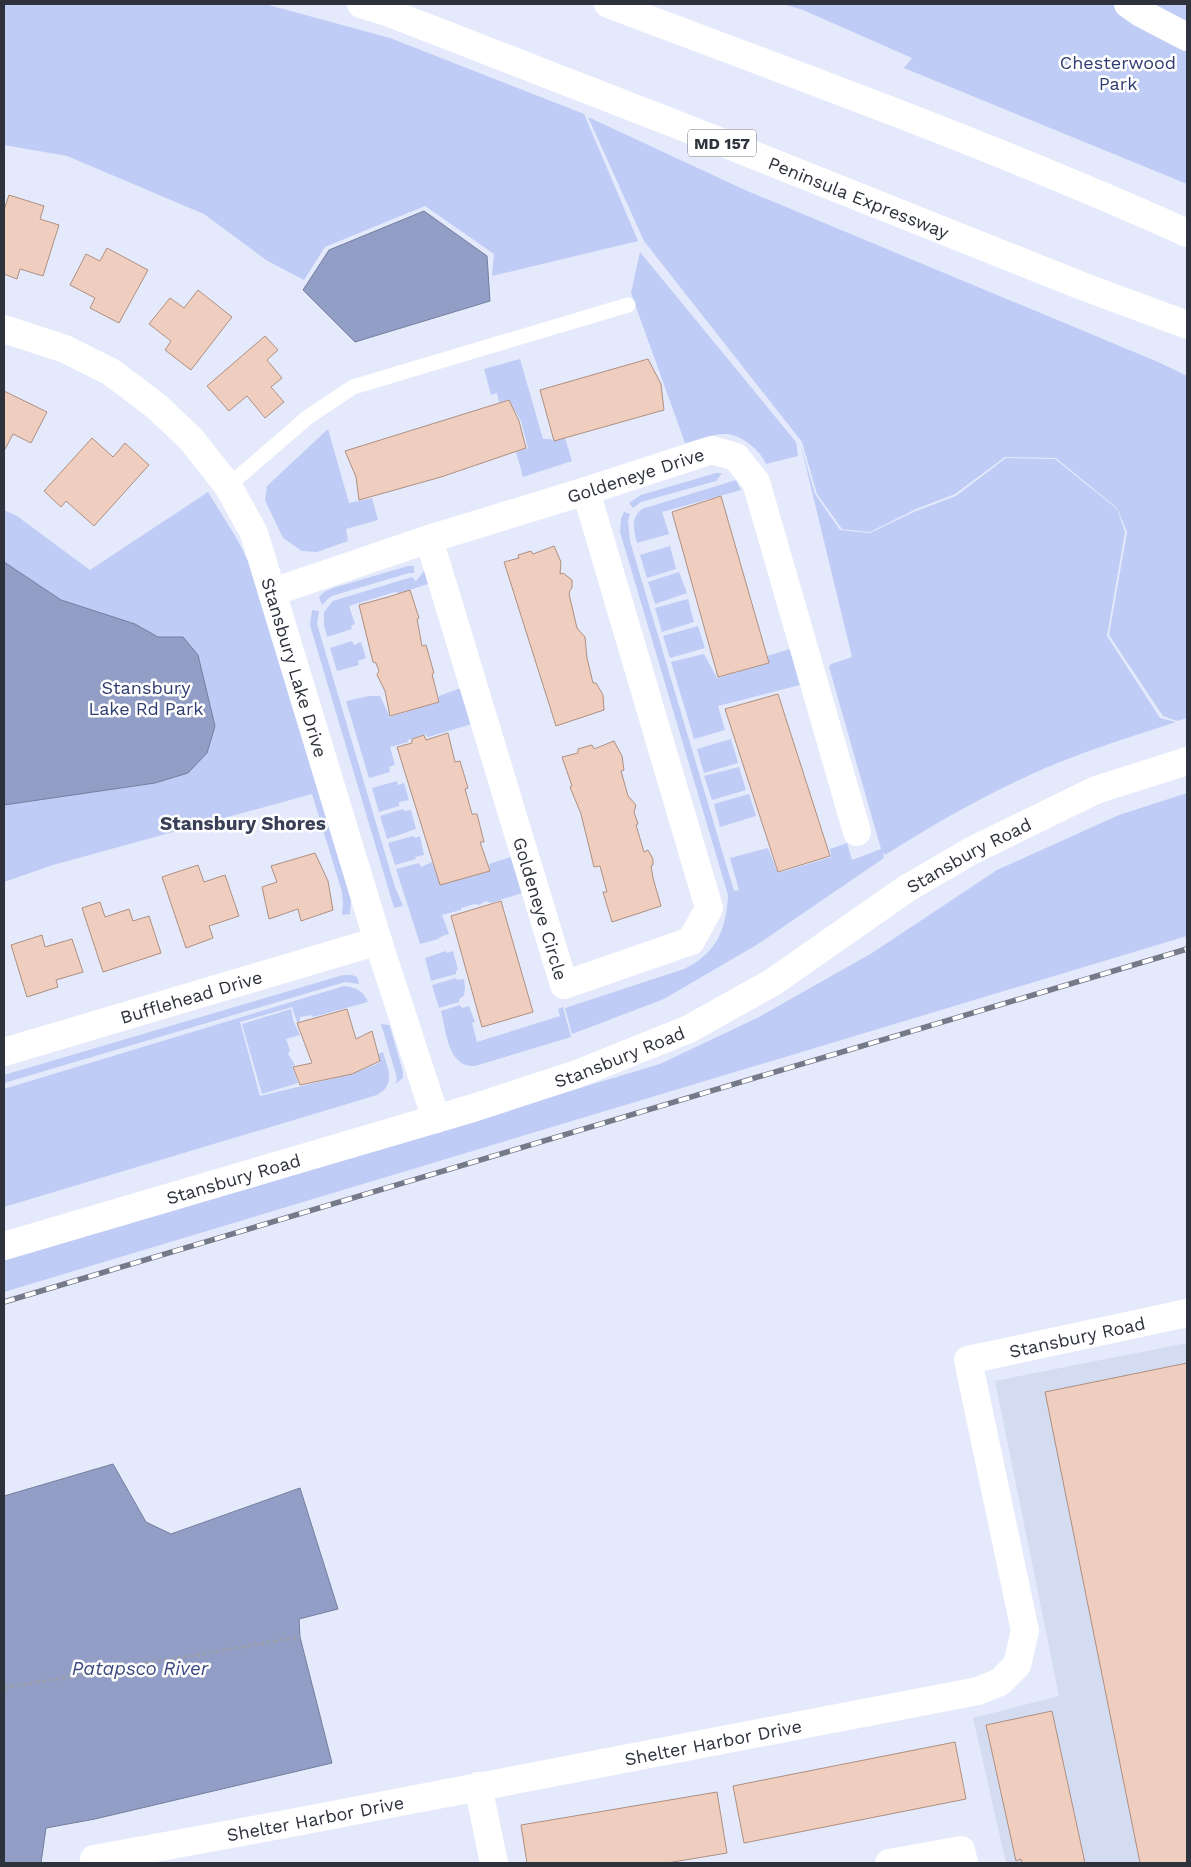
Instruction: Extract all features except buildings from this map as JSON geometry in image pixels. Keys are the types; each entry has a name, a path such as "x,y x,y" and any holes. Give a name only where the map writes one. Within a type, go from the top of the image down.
{"street":[{"name":"Peninsula Expressway","path":"362,4 701,134 1082,286 1187,325"},
{"path":"608,4 814,81 1094,191 1187,233"},
{"path":"1128,4 1141,13 1187,37"},
{"name":"Stansbury Lake Drive","path":"4,329 65,349 111,372 156,406 190,438 228,486 254,533 378,941 436,1119"},
{"name":"Goldeneye Drive","path":"273,592 429,539 712,450 736,457 756,482 857,832"},
{"name":"Goldeneye Circle","path":"429,539 564,985 691,942 709,908 586,491"},
{"name":"Stansbury Road","path":"4,1246 436,1119 577,1074 690,1030 773,982 906,889 970,851 1096,790 1187,760"},
{"name":"Bufflehead Drive","path":"4,1052 378,941"},
{"name":"Stansbury Road","path":"968,1360 1187,1313"},
{"name":"Shelter Harbor Drive","path":"94,1859 978,1691 1000,1682 1017,1665 1025,1631 968,1360"},
{"path":"478,1786 494,1863"},
{"path":"889,1863 961,1850 964,1863"}],"lane":[{"path":"228,486 308,416 353,387 628,305"}],"path":[{"path":"4,1688 300,1637"}],"shaded area":[{"path":"1187,1343 1187,1863 1006,1863 973,1718 1059,1696 995,1381"}],"green space":[{"path":"4,4 265,4 390,38 584,114 638,241 492,276 494,254 425,206 325,247 304,280 266,260 204,214 67,156 4,145"},
{"name":"Chesterwood Park","path":"783,4 1187,4 1187,184 904,68 912,58 803,10"},
{"path":"588,117 745,190 1158,362 1187,376 1187,718 1177,721 1163,716 1109,635 1127,532 1117,508 1056,458 1005,457 955,494 916,509 870,532 842,529 817,494 802,442 644,241"},
{"path":"640,252 796,442 798,456 766,464 760,454 750,444 727,434 685,443 631,293"},
{"path":"520,359 543,439 551,439 553,441 565,438 572,461 523,477 516,452 528,448 521,421 509,400 499,402 497,393 491,395 484,369"},
{"path":"328,429 349,503 372,498 378,520 346,529 348,541 317,552 302,551 283,538 265,500 267,486"},
{"path":"800,442 815,494 840,530 870,533 916,511 956,496 1006,458 1055,459 1117,509 1125,532 1107,636 1160,718 1176,722 1067,759 994,792 939,822 885,855 883,852 884,858 758,944 664,999 572,1034 565,1008 684,969 695,963 705,956 718,939 727,908 728,895 620,532 621,519 624,512 630,514 628,521 630,541 734,891 739,890 730,858 768,848 778,873 831,857 830,849 847,843 852,860 881,849 829,667 831,664 852,657"},
{"path":"716,473 722,473 716,481 641,502 633,508 629,503 641,495"},
{"path":"736,480 741,490 662,512 669,534 637,543 634,521 642,509"},
{"name":"Stansbury Lake Rd Park","path":"208,492 237,539 260,585 351,900 350,914 342,915 342,892 312,794 53,865 4,882 4,510 17,516 90,570"},
{"path":"670,546 676,569 647,578 640,555"},
{"path":"408,566 414,566 414,573 335,595 322,605 319,597 324,592"},
{"path":"424,571 430,578 431,583 349,606 355,624 351,626 352,629 327,637 324,625 324,612 333,601 412,577 416,581"},
{"path":"679,572 687,593 655,604 648,582"},
{"path":"688,599 694,622 662,632 655,608"},
{"path":"312,610 319,611 317,624 395,887 403,906 394,908 310,625"},
{"path":"698,626 705,648 670,658 663,636"},
{"path":"352,641 354,645 361,642 366,658 358,661 359,665 337,671 330,648"},
{"path":"790,649 800,685 718,706 725,730 694,739 671,662 704,654 717,678 769,663 767,656"},
{"path":"461,688 472,724 428,737 425,734 408,740 408,742 390,747 395,765 389,767 390,772 369,778 346,701 369,696 380,696 390,717 439,702 439,696"},
{"path":"731,739 738,763 704,773 697,749"},
{"path":"739,767 746,790 712,800 704,776"},
{"path":"397,781 398,785 404,783 409,800 399,802 399,806 379,812 372,788"},
{"path":"1187,793 1187,936 4,1292 4,1260 660,1064 759,1017 872,953 997,870 1119,815"},
{"path":"749,794 756,816 720,827 714,804"},
{"path":"403,809 404,811 411,810 416,829 387,839 380,816"},
{"path":"413,836 415,838 420,836 424,855 395,865 388,843"},
{"path":"511,857 522,893 491,903 486,901 479,905 475,904 442,915 449,934 420,944 396,869 419,863 421,867 432,862 439,881 490,869 489,864"},
{"path":"446,951 447,953 453,951 458,970 456,974 431,981 425,958"},
{"path":"343,975 357,977 359,984 345,982 4,1083 4,1075"},
{"path":"456,978 457,980 464,979 464,996 460,998 459,1002 439,1008 432,985"},
{"path":"344,986 359,990 368,1002 313,1017 311,1015 300,1017 300,1021 297,1022 292,1007 240,1022 260,1096 352,1074 380,1062 378,1054 383,1052 389,1081 383,1091 377,1095 4,1207 4,1089"},
{"path":"460,1005 462,1008 469,1006 475,1022 472,1023 477,1042 560,1016 558,1009 563,1007 571,1037 475,1066 466,1065 459,1061 450,1047 441,1011"},
{"path":"291,1009 293,1020 300,1035 286,1039 290,1050 288,1054 295,1065 292,1067 298,1083 262,1094 242,1024"},
{"path":"381,1024 389,1025 390,1027 403,1072 403,1078 395,1084 397,1080 396,1074"}],"water":[{"path":"424,211 487,256 490,301 355,342 303,290 329,250"},
{"path":"4,562 61,600 135,624 158,637 183,637 198,655 215,726 207,753 188,773 155,783 4,805"},
{"name":"Patapsco River","path":"113,1464 146,1522 171,1534 300,1488 338,1609 299,1619 300,1637 332,1763 95,1819 46,1828 41,1863 4,1863 4,1496"}],"railway":[{"path":"4,1302 1187,949"}],"district":[{"name":"Stansbury Shores","path":"243,823"}]}
